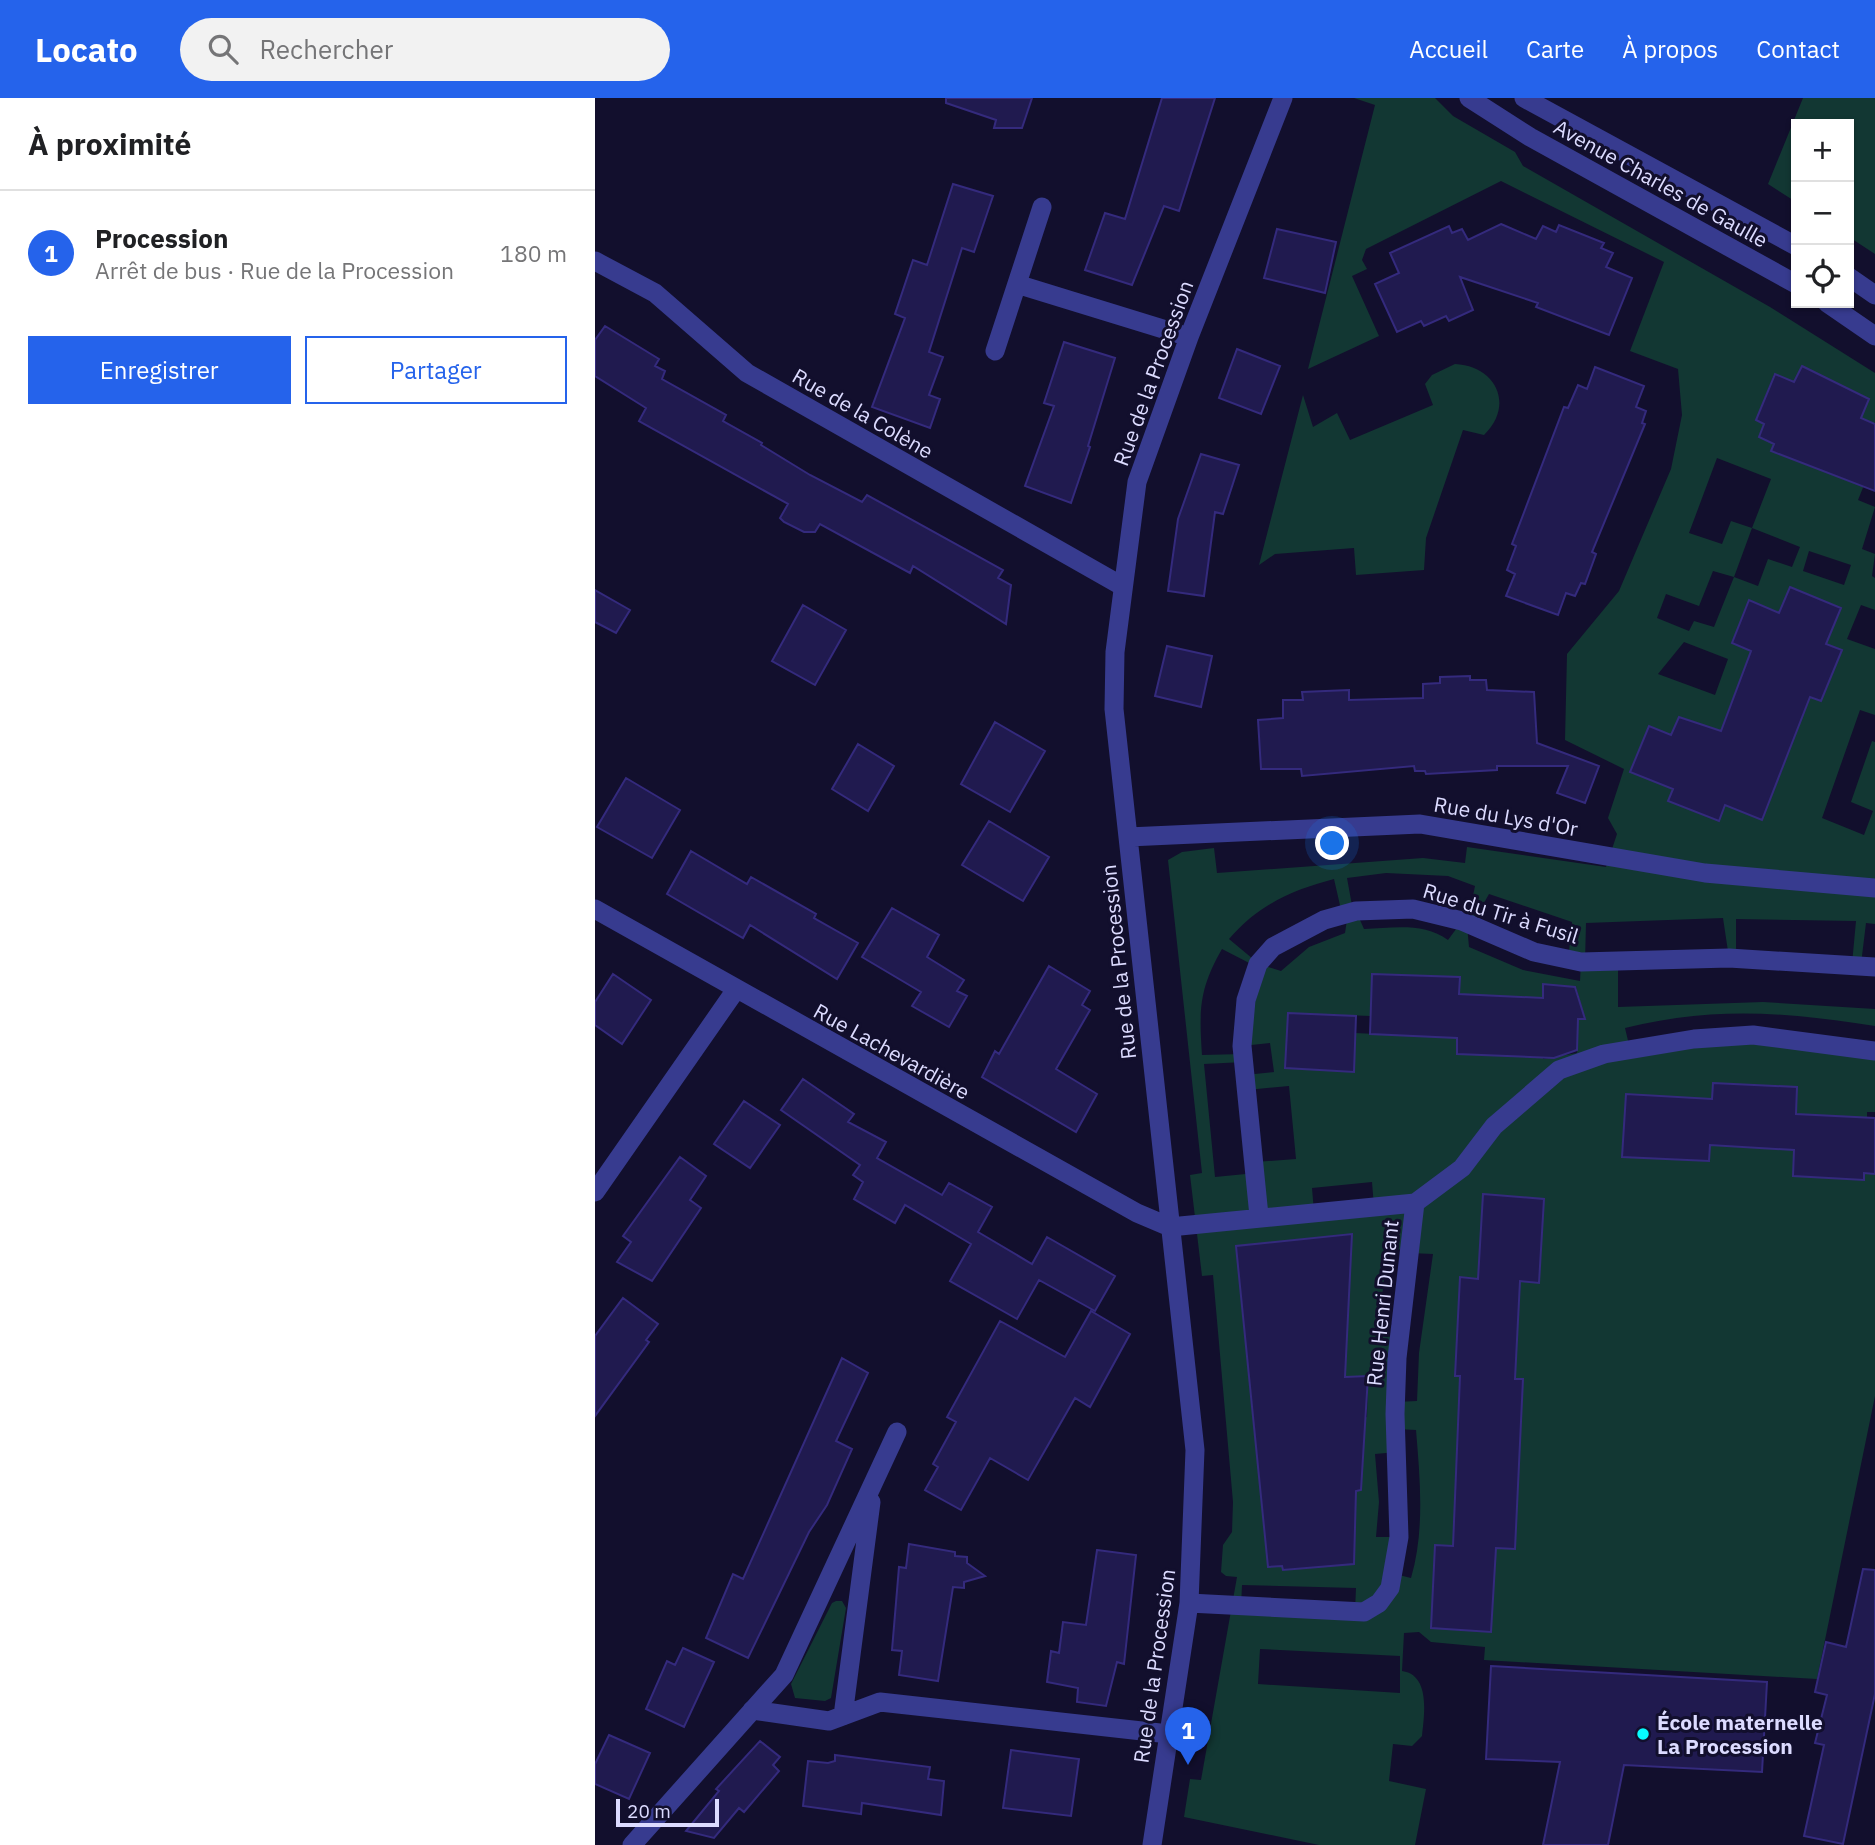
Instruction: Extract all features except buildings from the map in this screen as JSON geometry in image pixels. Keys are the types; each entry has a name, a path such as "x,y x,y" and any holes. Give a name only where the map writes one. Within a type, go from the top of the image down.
{"street":[{"name":"Rue de la Procession","path":"1152,1845 1189,1604 1195,1450 1114,709 1115,652 1137,482 1189,337 1283,98"},
{"name":"Avenue Charles de Gaulle","path":"1469,98 1530,137 1791,281"},
{"name":"Avenue Charles de Gaulle","path":"1524,98 1794,245"},
{"path":"995,351 1042,207"},
{"name":"Rue de la Colène","path":"595,261 655,293 747,373 1122,586"},
{"path":"1854,280 1875,295"},
{"path":"1017,284 1189,337"},
{"path":"1834,308 1875,336"},
{"name":"Rue du Lys d'Or","path":"1128,837 1420,824 1705,873 1875,888"},
{"name":"Rue Lachevardière","path":"595,909 735,991 1137,1213 1170,1227"},
{"name":"Rue du Tir à Fusil","path":"1259,1216 1242,1046 1246,1000 1257,966 1273,947 1324,920 1356,911 1413,909 1462,921 1534,952 1581,962 1729,958 1875,968"},
{"path":"595,1192 735,991"},
{"name":"Rue Henri Dunant","path":"1189,1604 1364,1612 1379,1603 1390,1588 1399,1537 1395,1414 1397,1358 1415,1203 1462,1168 1494,1126 1559,1070 1604,1054 1694,1039 1753,1035 1875,1051"},
{"path":"1170,1227 1259,1216 1415,1203"},
{"path":"632,1844 784,1675 897,1432"},
{"path":"843,1716 874,1482"},
{"path":"752,1710 829,1721 880,1702 1169,1734"}],"green space":[{"path":"1354,98 1435,98 1453,116 1515,152 1523,166 1770,307 1875,373 1875,424 1861,418 1868,399 1802,366 1794,382 1774,374 1756,420 1764,424 1759,437 1868,475 1858,500 1875,507 1862,549 1875,554 1872,576 1875,578 1875,610 1861,605 1847,639 1875,649 1875,715 1860,710 1822,818 1864,835 1873,811 1851,802 1872,741 1875,742 1875,924 1866,923 1861,964 1852,964 1856,921 1736,919 1736,958 1729,958 1723,918 1586,923 1585,962 1618,961 1618,1007 1763,1002 1875,1009 1875,1026 1811,1017 1720,1014 1689,1016 1625,1028 1630,1049 1694,1039 1875,1051 1875,1112 1867,1112 1867,1118 1796,1114 1797,1087 1713,1083 1712,1099 1626,1095 1623,1157 1708,1161 1710,1145 1794,1150 1793,1176 1863,1180 1864,1173 1875,1174 1875,1396 1817,1679 1484,1660 1485,1647 1431,1642 1419,1632 1404,1633 1402,1671 1411,1674 1422,1688 1423,1728 1422,1736 1412,1746 1393,1744 1389,1781 1426,1789 1415,1845 1319,1845 1184,1817 1190,1779 1201,1780 1237,1577 1226,1576 1221,1572 1223,1545 1232,1532 1233,1502 1213,1275 1202,1276 1190,1175 1202,1173 1168,860 1182,852 1214,848 1217,873 1423,858 1465,863 1467,847 1606,867 1617,834 1608,818 1624,769 1565,740 1567,654 1619,591 1671,469 1682,415 1678,369 1630,351 1664,262 1501,181 1366,249 1362,260 1367,269 1352,276 1379,336 1308,369 1375,105","holes":["1717,458 1771,479 1752,528 1731,521 1722,544 1689,533","1752,528 1800,547 1792,567 1768,559 1758,586 1734,577","1809,551 1851,565 1844,585 1803,571","1713,571 1734,577 1714,627 1694,621 1689,631 1657,618 1666,594 1699,606","1790,587 1841,608 1826,644 1842,650 1821,701 1805,695 1801,720 1794,735 1759,759 1783,768 1762,819 1725,805 1719,821 1668,801 1674,785 1653,781 1631,772 1649,726 1671,735 1680,717 1721,731 1754,652 1732,642 1749,600 1779,613","1684,642 1728,659 1715,695 1658,674","1386,873 1448,876 1475,886 1467,924 1462,921 1448,940 1439,934 1418,928 1364,929 1356,911 1353,911 1347,878","1334,879 1342,914 1348,913 1345,933 1309,947 1281,971 1259,964 1229,939 1264,908 1290,894","1489,894 1572,922 1568,961 1581,962 1580,981 1523,970 1469,947 1467,925 1471,926","1222,949 1257,967 1242,1046 1270,1043 1274,1072 1245,1075 1256,1173 1215,1177 1204,1064 1244,1062 1243,1054 1202,1055 1201,1012 1205,988","1373,974 1460,977 1459,994 1526,997 1457,1054 1457,1038 1355,1033 1285,1068 1288,1013 1371,1016","1543,984 1576,987 1585,1019 1557,1020 1557,1033 1578,1033 1577,1053 1543,1059","1289,1086 1296,1159 1255,1162 1247,1090","1372,1182 1374,1207 1314,1212 1312,1188","1351,1234 1337,1377 1368,1376 1367,1417 1342,1420 1343,1452 1364,1450 1361,1490 1345,1491 1283,1570 1282,1566 1268,1567 1236,1246","1410,1249 1410,1253 1433,1254 1419,1353 1417,1401 1396,1402 1400,1338 1377,1335 1388,1250","1460,1278 1520,1282 1515,1379 1522,1379 1515,1549 1496,1548 1491,1632 1431,1628 1435,1545 1453,1546 1460,1376 1455,1375","1397,1429 1416,1430 1420,1523 1411,1578 1391,1573 1399,1537 1376,1537 1379,1502 1375,1454 1397,1452","1242,1585 1356,1588 1355,1611 1241,1607","1260,1649 1400,1656 1400,1693 1258,1684"]},
{"path":"1803,98 1875,98 1875,254 1854,240 1854,119 1794,119"},
{"path":"1791,127 1791,199 1768,184"},
{"path":"1455,364 1469,366 1490,379 1497,389 1498,412 1484,435 1463,430 1426,538 1424,570 1356,575 1354,548 1275,554 1259,565 1303,395 1313,427 1337,413 1350,440 1433,405 1425,384 1432,375"},
{"path":"842,1601 846,1608 831,1698 825,1701 795,1698 791,1684 832,1603"}],"place":[{"name":"École maternelle La Procession","path":"1643,1734"},
{"name":"Procession","path":"1188,1765"}]}
